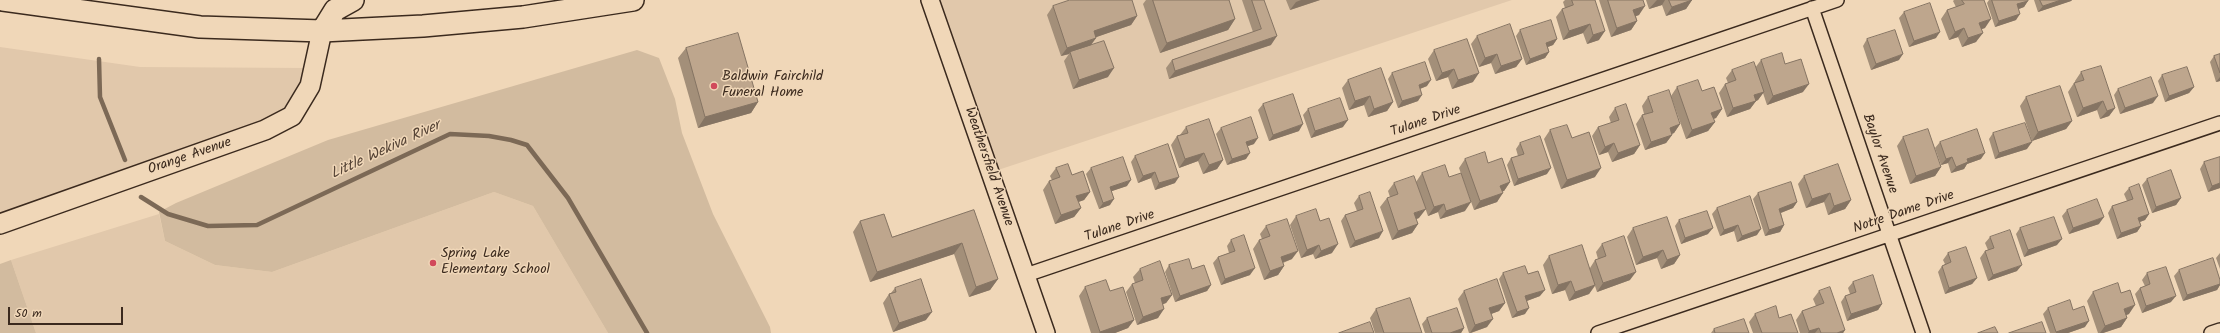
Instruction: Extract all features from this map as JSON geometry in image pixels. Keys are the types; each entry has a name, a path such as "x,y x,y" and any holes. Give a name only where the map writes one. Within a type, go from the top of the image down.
{"main road":[{"path":"3,0 200,27 322,31 423,26 523,17 633,0"},
{"path":"322,31 335,10 353,0"},
{"name":"Orange Avenue","path":"0,224 265,130 292,116 310,86 322,31"}],"street":[{"name":"Weathersfield Avenue","path":"930,0 1046,333"},
{"name":"Tulane Drive","path":"1026,275 1837,0"},
{"name":"Baylor Avenue","path":"1812,8 1923,333"},
{"name":"Notre Dame Drive","path":"1598,333 2220,123"}],"shaded area":[{"path":"939,0 1512,0 998,170"},
{"path":"0,47 140,67 306,68 303,82 287,109 262,123 0,215"},
{"path":"637,50 659,58 675,99 682,133 713,214 770,327 771,333 608,333 533,206 494,192 272,272 215,265 165,241 159,212 176,203 328,140"},
{"name":"Spring Lake Elementary School","path":"494,192 533,206 608,333 36,333 11,260 159,214 165,241 215,265 272,272"},
{"path":"11,260 36,333 0,333 0,264"}],"building":[{"path":"1070,0 1132,0 1137,16 1094,31 1096,38 1067,48 1053,6"},
{"path":"1153,0 1229,0 1235,19 1167,43"},
{"path":"1252,0 1264,0 1277,36 1175,71 1172,60 1261,29"},
{"path":"1572,0 1595,0 1605,31 1593,35 1590,24 1569,31 1562,9 1573,5"},
{"path":"1608,0 1643,0 1645,6 1633,10 1637,21 1617,28"},
{"path":"1669,0 1692,0 1672,7"},
{"path":"1962,0 1984,0 1991,19 1979,23 1983,33 1968,38 1964,28 1955,32 1947,10 1964,4"},
{"path":"1992,0 2028,1 2017,4 2020,14 1999,21"},
{"path":"2040,0 2061,0 2043,6"},
{"path":"1930,3 1940,32 1914,41 1904,12"},
{"path":"1551,20 1557,39 1546,43 1549,52 1530,59 1520,30"},
{"path":"1510,24 1522,59 1501,66 1497,54 1485,58 1477,36"},
{"path":"1895,30 1903,54 1876,64 1867,39"},
{"name":"Baldwin Fairchild Funeral Home","path":"738,33 758,102 705,117 686,48"},
{"path":"1467,39 1479,73 1458,80 1454,69 1442,73 1434,50"},
{"path":"1104,41 1114,68 1079,80 1070,52"},
{"path":"1782,53 1785,64 1801,59 1809,84 1773,96 1761,60"},
{"path":"2220,54 2220,73 2214,56"},
{"path":"1425,62 1431,80 1419,85 1422,95 1402,101 1392,73"},
{"path":"1754,62 1764,92 1754,95 1756,101 1733,108 1725,84 1736,80 1732,70"},
{"path":"2101,66 2115,108 2107,111 2103,101 2083,108 2074,83 2084,80 2081,72"},
{"path":"2187,67 2194,87 2169,96 2162,75"},
{"path":"1381,68 1393,102 1374,109 1370,96 1355,101 1348,80"},
{"path":"2151,77 2158,96 2125,108 2118,89"},
{"path":"1698,80 1702,91 1714,87 1722,109 1711,113 1715,122 1692,130 1677,87"},
{"path":"2060,86 2072,121 2038,132 2026,97"},
{"path":"1669,90 1680,124 1670,128 1672,135 1651,142 1642,115 1653,112 1648,97"},
{"path":"1293,94 1303,124 1273,135 1263,104"},
{"path":"1340,98 1348,120 1315,131 1308,109"},
{"path":"1626,104 1640,145 1618,153 1614,143 1605,147 1598,127 1619,120 1615,108"},
{"path":"1251,117 1258,138 1246,142 1250,153 1232,159 1221,128"},
{"path":"1209,119 1223,160 1209,165 1204,153 1185,159 1177,136 1188,133 1186,127"},
{"path":"2025,123 2032,142 1999,153 1993,133"},
{"path":"1567,125 1572,138 1589,132 1601,168 1567,180 1550,130"},
{"path":"1928,129 1941,167 1916,176 1903,137"},
{"path":"1977,129 1985,153 1967,159 1968,162 1956,167 1952,157 1946,159 1940,142"},
{"path":"1540,136 1551,168 1518,179 1511,158 1524,154 1520,143"},
{"path":"1168,144 1179,177 1159,183 1155,172 1143,176 1135,156"},
{"path":"1485,152 1488,163 1502,158 1510,182 1500,186 1503,193 1480,201 1465,159"},
{"path":"1123,157 1131,180 1110,187 1114,199 1103,203 1091,168"},
{"path":"2220,157 2220,183 2212,186 2204,162"},
{"path":"1068,164 1072,175 1083,171 1090,192 1076,196 1081,208 1061,215 1049,181 1060,177 1056,168"},
{"path":"1838,164 1851,200 1834,206 1830,193 1812,199 1804,176"},
{"path":"1445,165 1449,177 1461,173 1471,202 1446,211 1444,204 1434,207 1422,173"},
{"path":"2171,170 2181,198 2156,207 2147,179"},
{"path":"1414,176 1426,209 1414,213 1418,224 1398,231 1387,198 1398,194 1394,183"},
{"path":"1791,182 1797,202 1779,209 1784,225 1769,230 1758,193"},
{"path":"2139,184 2149,214 2138,218 2141,226 2121,233 2112,206 2133,199 2129,188"},
{"path":"1370,192 1383,231 1355,241 1345,215 1363,209 1359,196"},
{"path":"1750,196 1761,229 1742,236 1738,225 1724,230 1717,208"},
{"path":"2097,199 2104,217 2073,228 2067,210"},
{"path":"1316,209 1320,221 1329,218 1338,244 1321,251 1319,245 1307,250 1296,216"},
{"path":"974,210 998,279 976,287 962,243 877,272 860,221 884,214 892,237"},
{"path":"1707,211 1713,228 1685,238 1679,220"},
{"path":"1667,217 1680,255 1667,260 1663,250 1643,257 1633,228"},
{"path":"2054,217 2062,239 2028,250 2020,228"},
{"path":"1287,219 1298,251 1281,257 1284,266 1270,271 1259,240 1270,236 1266,226"},
{"path":"2010,230 2022,265 1993,275 1985,251 1994,248 1990,237"},
{"path":"1244,235 1255,268 1225,279 1218,257 1235,251 1231,240"},
{"path":"1624,236 1636,272 1603,283 1595,260 1606,256 1602,244"},
{"path":"1582,245 1595,285 1575,292 1571,281 1558,285 1549,256"},
{"path":"1966,247 1977,278 1949,288 1942,266 1951,262 1948,253"},
{"path":"2213,258 2220,284 2187,295 2179,270"},
{"path":"1189,259 1192,269 1204,265 1211,285 1180,296 1169,265"},
{"path":"1160,261 1172,295 1161,298 1164,309 1143,317 1132,284 1143,280 1140,269"},
{"path":"1525,266 1528,274 1538,271 1545,290 1525,296 1529,308 1517,312 1503,273"},
{"path":"2166,267 2176,296 2146,306 2140,288 2150,284 2147,273"},
{"path":"1873,275 1882,304 1851,314 1845,296 1856,292 1853,282"},
{"path":"921,279 932,312 899,323 889,294 896,292 895,288"},
{"path":"1497,279 1505,303 1489,308 1493,319 1475,325 1464,291"},
{"path":"1106,280 1110,291 1123,287 1134,320 1100,332 1085,287"},
{"path":"2118,283 2121,293 2130,290 2135,305 2124,309 2127,318 2105,326 2093,292"},
{"path":"1830,287 1845,330 1837,333 1821,333 1819,328 1809,331 1802,311 1824,303 1819,291"},
{"path":"1410,298 1422,333 1384,333 1376,309"},
{"path":"2070,300 2073,310 2084,306 2089,321 2056,332 2048,308"},
{"path":"1776,306 1779,318 1791,314 1798,333 1762,333 1755,314"},
{"path":"1457,308 1464,328 1450,333 1432,333 1427,318"},
{"path":"1744,319 1749,333 1715,333 1714,329"},
{"path":"1370,322 1374,333 1339,333"},
{"path":"2042,322 2046,333 2009,333"},
{"path":"1995,327 1998,333 1978,333"}],"waterway":[{"name":"Little Wekiva River","path":"99,59 100,97 125,160"},
{"name":"Little Wekiva River","path":"141,197 168,214 208,226 257,225 450,134 489,136 511,140 527,145 568,198 647,333"}],"place":[{"name":"Baldwin Fairchild Funeral Home","path":"714,86"},
{"name":"Spring Lake Elementary School","path":"433,263"}]}
